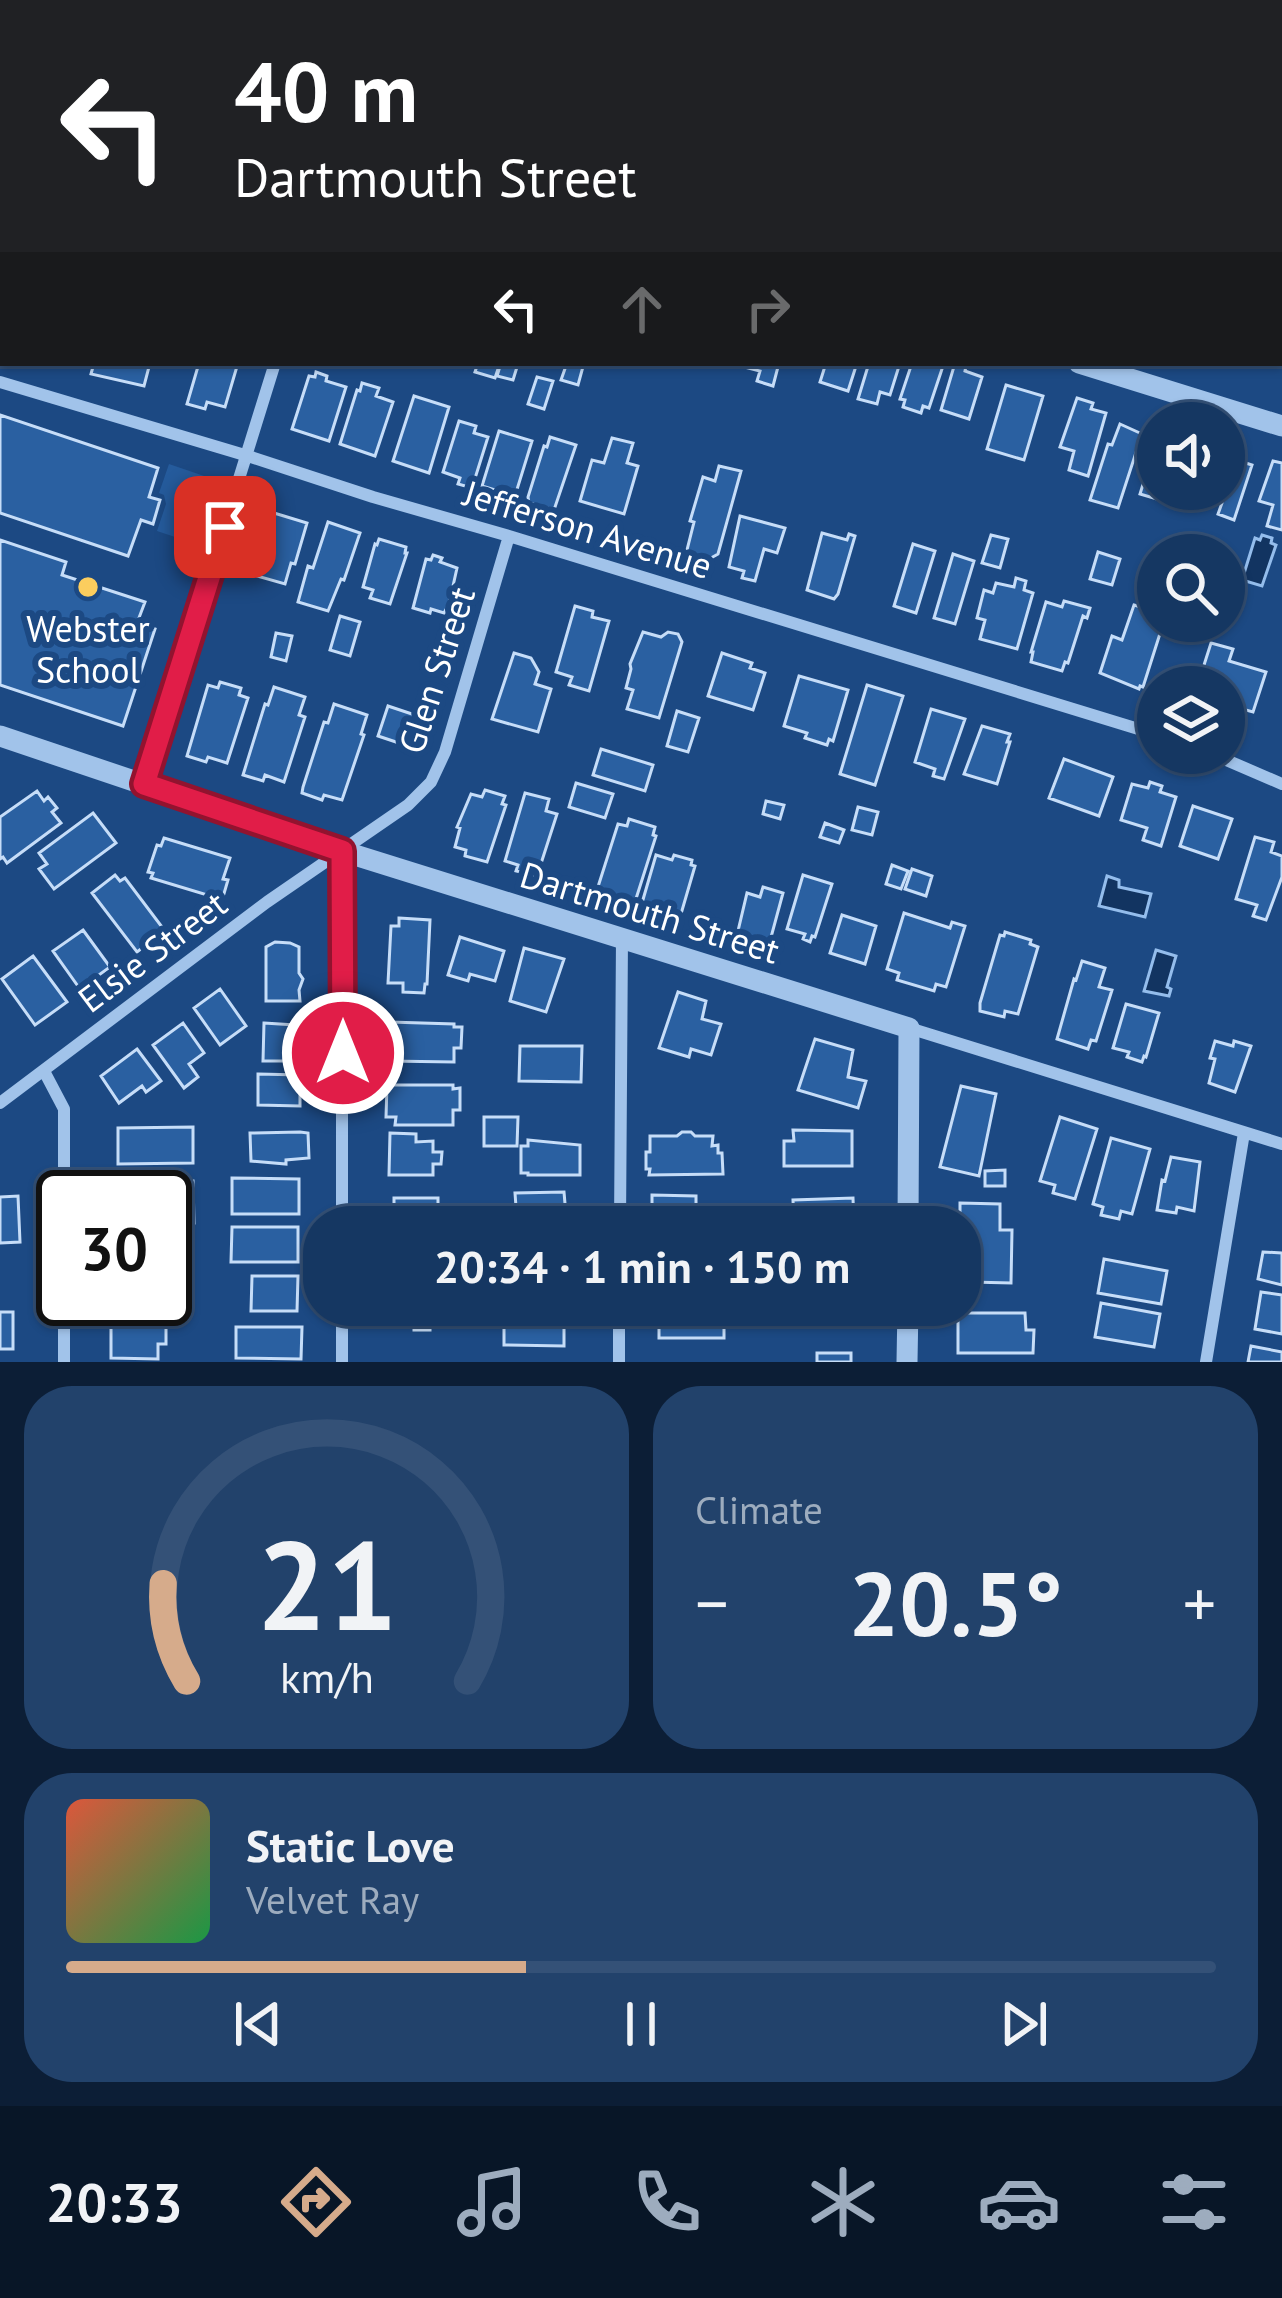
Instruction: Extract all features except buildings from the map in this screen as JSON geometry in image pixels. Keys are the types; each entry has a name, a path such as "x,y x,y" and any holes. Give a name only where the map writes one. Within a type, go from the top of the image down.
{"street":[{"path":"144,784 274,366"},
{"path":"1089,366 1282,427"},
{"name":"Jefferson Avenue","path":"0,382 1137,729"},
{"name":"Glen Street","path":"342,851 416,798 437,772 509,536"},
{"name":"Dartmouth Street","path":"1,738 342,851 1282,1144"},
{"path":"1245,768 1282,784"},
{"path":"342,851 342,1206"},
{"name":"Elsie Street","path":"0,1103 342,851"},
{"path":"620,1206 622,937"},
{"path":"908,1206 909,1028"},
{"path":"44,1071 64,1109 64,1170"},
{"path":"1207,1362 1244,1133"},
{"path":"64,1326 64,1362"},
{"path":"342,1326 342,1362"},
{"path":"619,1326 619,1362"},
{"path":"908,1326 908,1362"}],"shaded area":[{"path":"169,464 207,477 187,541 157,531 166,504 159,493"},
{"path":"1262,535 1272,538 1276,545 1262,586 1245,581 1255,538 1260,540"},
{"path":"1107,876 1119,880 1119,887 1151,894 1145,917 1099,906"},
{"path":"1156,950 1176,956 1169,996 1144,991"}],"place":[{"name":"Webster School","path":"88,587"}],"route":[{"path":"225,527 144,784 342,851 343,1053"}]}
